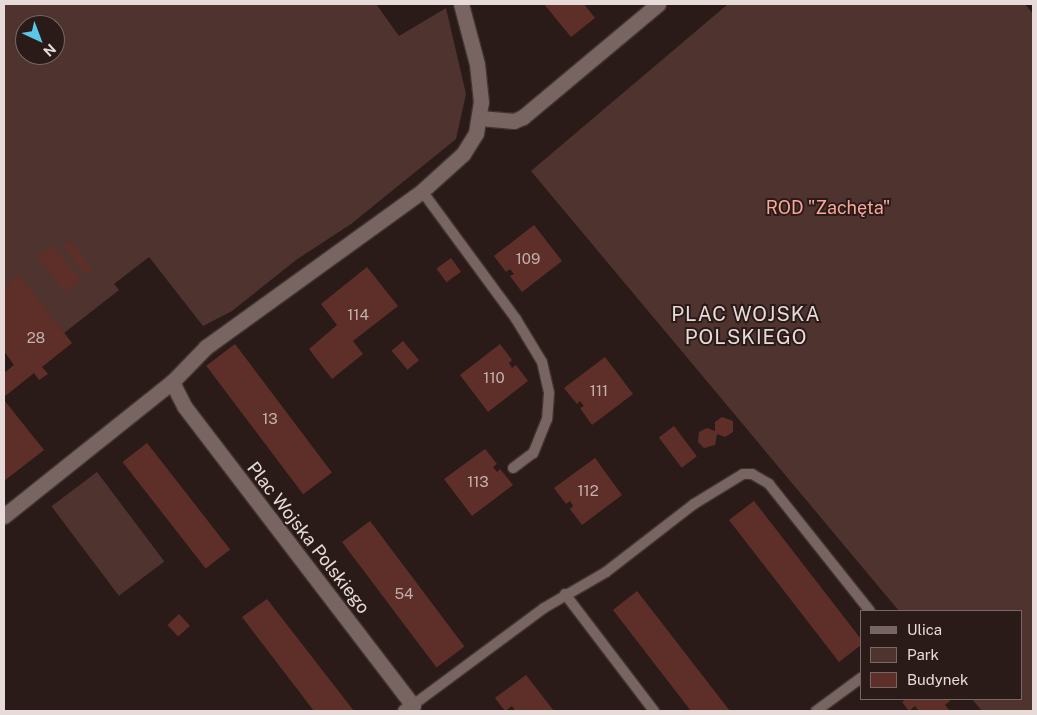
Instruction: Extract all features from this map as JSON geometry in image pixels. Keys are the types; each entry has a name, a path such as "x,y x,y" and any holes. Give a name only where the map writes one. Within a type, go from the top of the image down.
{"street":[{"path":"4,516 172,382 206,347 422,191 464,154 480,118 477,64 461,4"},
{"path":"480,118 514,121 523,116 658,4"},
{"name":"Plac Wojska Polskiego","path":"172,382 184,406 409,708"}],"lane":[{"path":"422,191 516,319 542,362 549,393 547,419 533,453 514,468"},
{"path":"409,708 565,594 606,572 728,481 752,474 769,484 869,610"},
{"path":"565,594 654,711"},
{"path":"816,711 860,679"}],"green space":[{"path":"4,4 376,4 399,36 446,8 466,94 456,139 351,224 296,260 232,311 203,326 149,257 114,284 119,290 64,333 19,276 4,287"},
{"name":"ROD \"Zachęta\"","path":"728,4 1025,4 1033,14 1033,711 982,711 973,700 1022,700 1022,610 898,610 531,171"},
{"path":"97,472 164,561 119,596 51,506"}],"building":[{"path":"544,4 584,4 595,18 571,37"},
{"path":"534,225 562,261 522,292 510,276 514,274 510,269 506,272 494,256"},
{"path":"70,241 93,270 86,275 64,246"},
{"path":"52,245 80,280 66,292 37,257"},
{"path":"451,258 461,272 446,282 436,269"},
{"path":"367,267 398,306 353,341 363,354 332,379 309,349 337,325 321,304"},
{"path":"19,275 72,343 42,367 48,374 39,380 34,373 4,397 4,373 14,365 4,351 4,287"},
{"path":"403,341 419,360 408,370 392,351"},
{"path":"235,344 332,473 303,494 206,366"},
{"path":"500,344 512,360 509,363 512,368 516,365 528,381 488,412 460,375"},
{"path":"605,357 633,394 592,425 580,408 584,406 580,401 577,404 564,388"},
{"path":"4,400 44,450 4,481"},
{"path":"722,417 733,421 733,432 725,437 717,434 715,445 704,448 698,442 699,432 707,428 715,431 715,422"},
{"path":"674,426 697,456 682,468 659,437"},
{"path":"147,443 230,549 206,568 123,462"},
{"path":"485,449 497,464 493,467 497,472 500,469 513,485 472,516 444,479"},
{"path":"595,458 622,495 582,525 570,509 573,506 570,501 566,504 554,488"},
{"path":"754,501 860,638 860,646 839,662 729,520"},
{"path":"370,521 464,646 437,667 342,542"},
{"path":"637,591 730,711 691,711 613,610"},
{"path":"267,599 354,711 314,711 242,617"},
{"path":"179,614 190,626 178,637 167,625"},
{"path":"526,675 554,711 515,711 512,706 505,711 495,698"},
{"path":"905,700 949,700 945,705 950,711 919,711 915,706 909,711 902,702"}],"district":[{"name":"PLAC WOJSKA POLSKIEGO","path":"746,326"}]}
